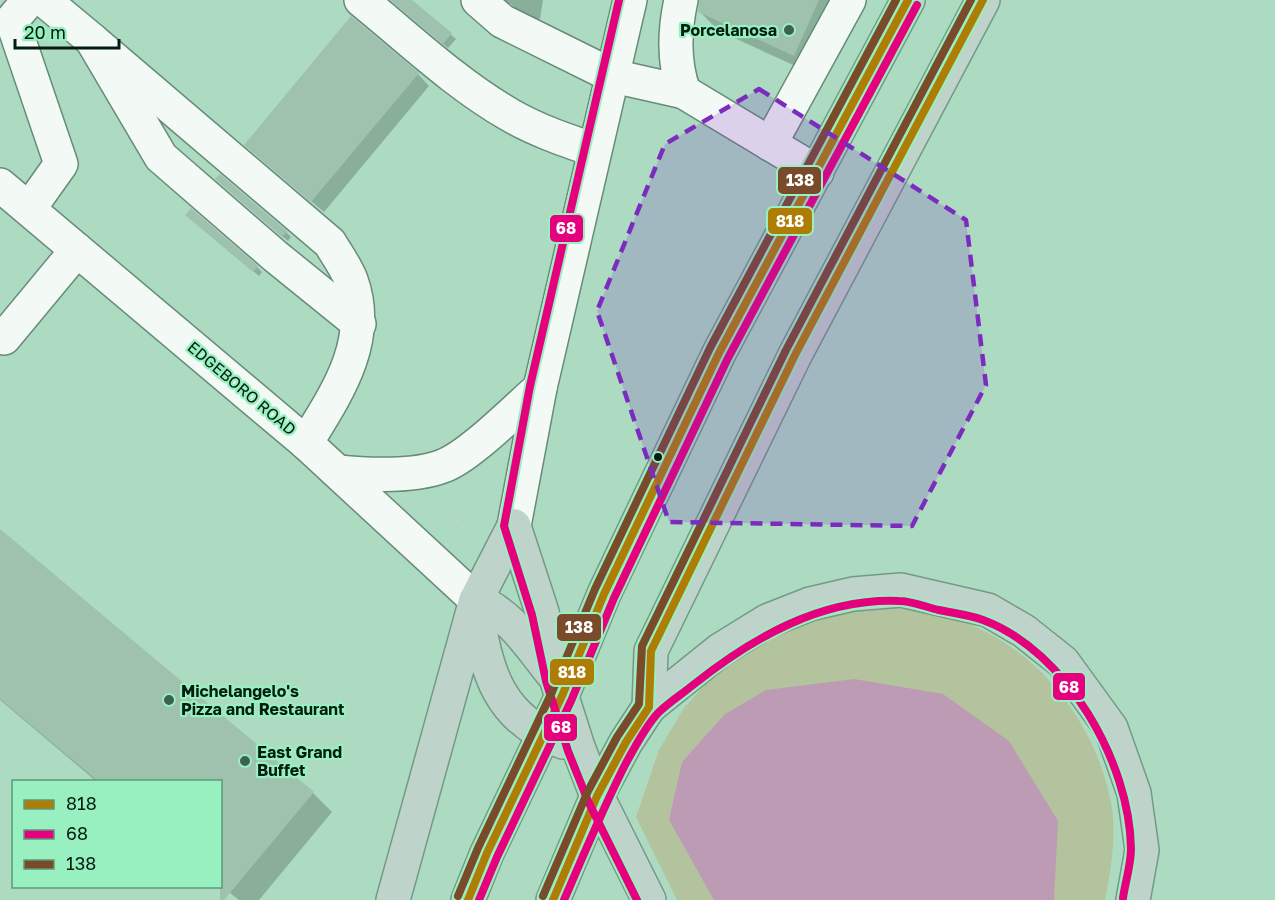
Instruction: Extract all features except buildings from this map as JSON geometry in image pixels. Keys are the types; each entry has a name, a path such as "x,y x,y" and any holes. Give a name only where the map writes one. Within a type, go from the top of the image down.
{"highway":[{"path":"468,900 487,853 543,735 559,687 719,353 908,0"},
{"path":"649,707 651,651 795,355 983,0"},
{"path":"514,526 542,612 559,687 578,747 597,796 649,900"},
{"path":"393,900 476,600 514,526"},
{"path":"553,900 597,796 626,742 649,707 720,650 767,621 810,604 853,594 901,590 988,610 1024,632 1063,662 1112,728 1134,793 1142,850 1133,900"},
{"path":"476,600 496,608 514,623 559,687"},
{"path":"476,600 486,667 521,721 543,735 578,747 626,742"}],"street":[{"path":"44,0 330,243 351,280 360,324 349,367 339,390 306,442"},
{"path":"361,0 439,64 509,114 545,133 594,150"},
{"path":"478,0 502,21 613,76 684,92 817,172"},
{"path":"514,526 540,388 630,0"},
{"path":"681,0 675,26 677,71 684,92"},
{"path":"770,144 849,0"},
{"path":"20,10 61,164 29,209"},
{"path":"92,40 161,157 275,256 360,324"},
{"name":"EDGEBORO ROAD","path":"0,185 306,442 476,600"},
{"path":"4,339 77,250"},
{"path":"338,472 375,475 443,466 465,453 540,388"}],"path":[{"path":"459,503 459,529"},
{"path":"459,522 472,531"}],"highlighted area":[{"path":"759,89 966,220 986,385 912,526 669,522 597,311 665,144"}],"green space":[{"path":"871,605 936,614 986,632 1014,649 1038,669 1060,693 1079,720 1094,748 1105,778 1112,809 1112,855 1105,900 677,900 636,817 659,750 684,708 725,662 824,610"}],"shaded area":[{"path":"854,679 943,694 1009,741 1058,821 1054,900 714,900 669,820 682,762 725,714 766,690"}],"transit line":[{"name":"68","path":"619,0 530,386 504,526 532,615 546,681 568,751 588,801 637,900"},
{"name":"138","path":"458,896 478,848 552,692 595,589 710,348 896,0"},
{"name":"818","path":"468,900 487,853 562,696 604,594 719,353 908,0"},
{"name":"138","path":"543,896 588,791 617,737 639,704 642,646 786,350 971,0"},
{"name":"818","path":"553,900 597,796 626,742 649,707 651,651 795,355 983,0"},
{"name":"68","path":"479,900 571,701 614,598 728,358 917,5"},
{"name":"68","path":"564,900 626,763 645,731 662,709 739,652 789,624 842,606 899,601 983,620 1013,635 1041,657 1066,683 1088,714 1106,747 1119,781 1128,816 1131,849 1123,898"}],"place":[{"name":"Porcelanosa","path":"789,30"},
{"name":"Michelangelo's Pizza and Restaurant","path":"169,700"},
{"name":"East Grand Buffet","path":"245,761"}]}
